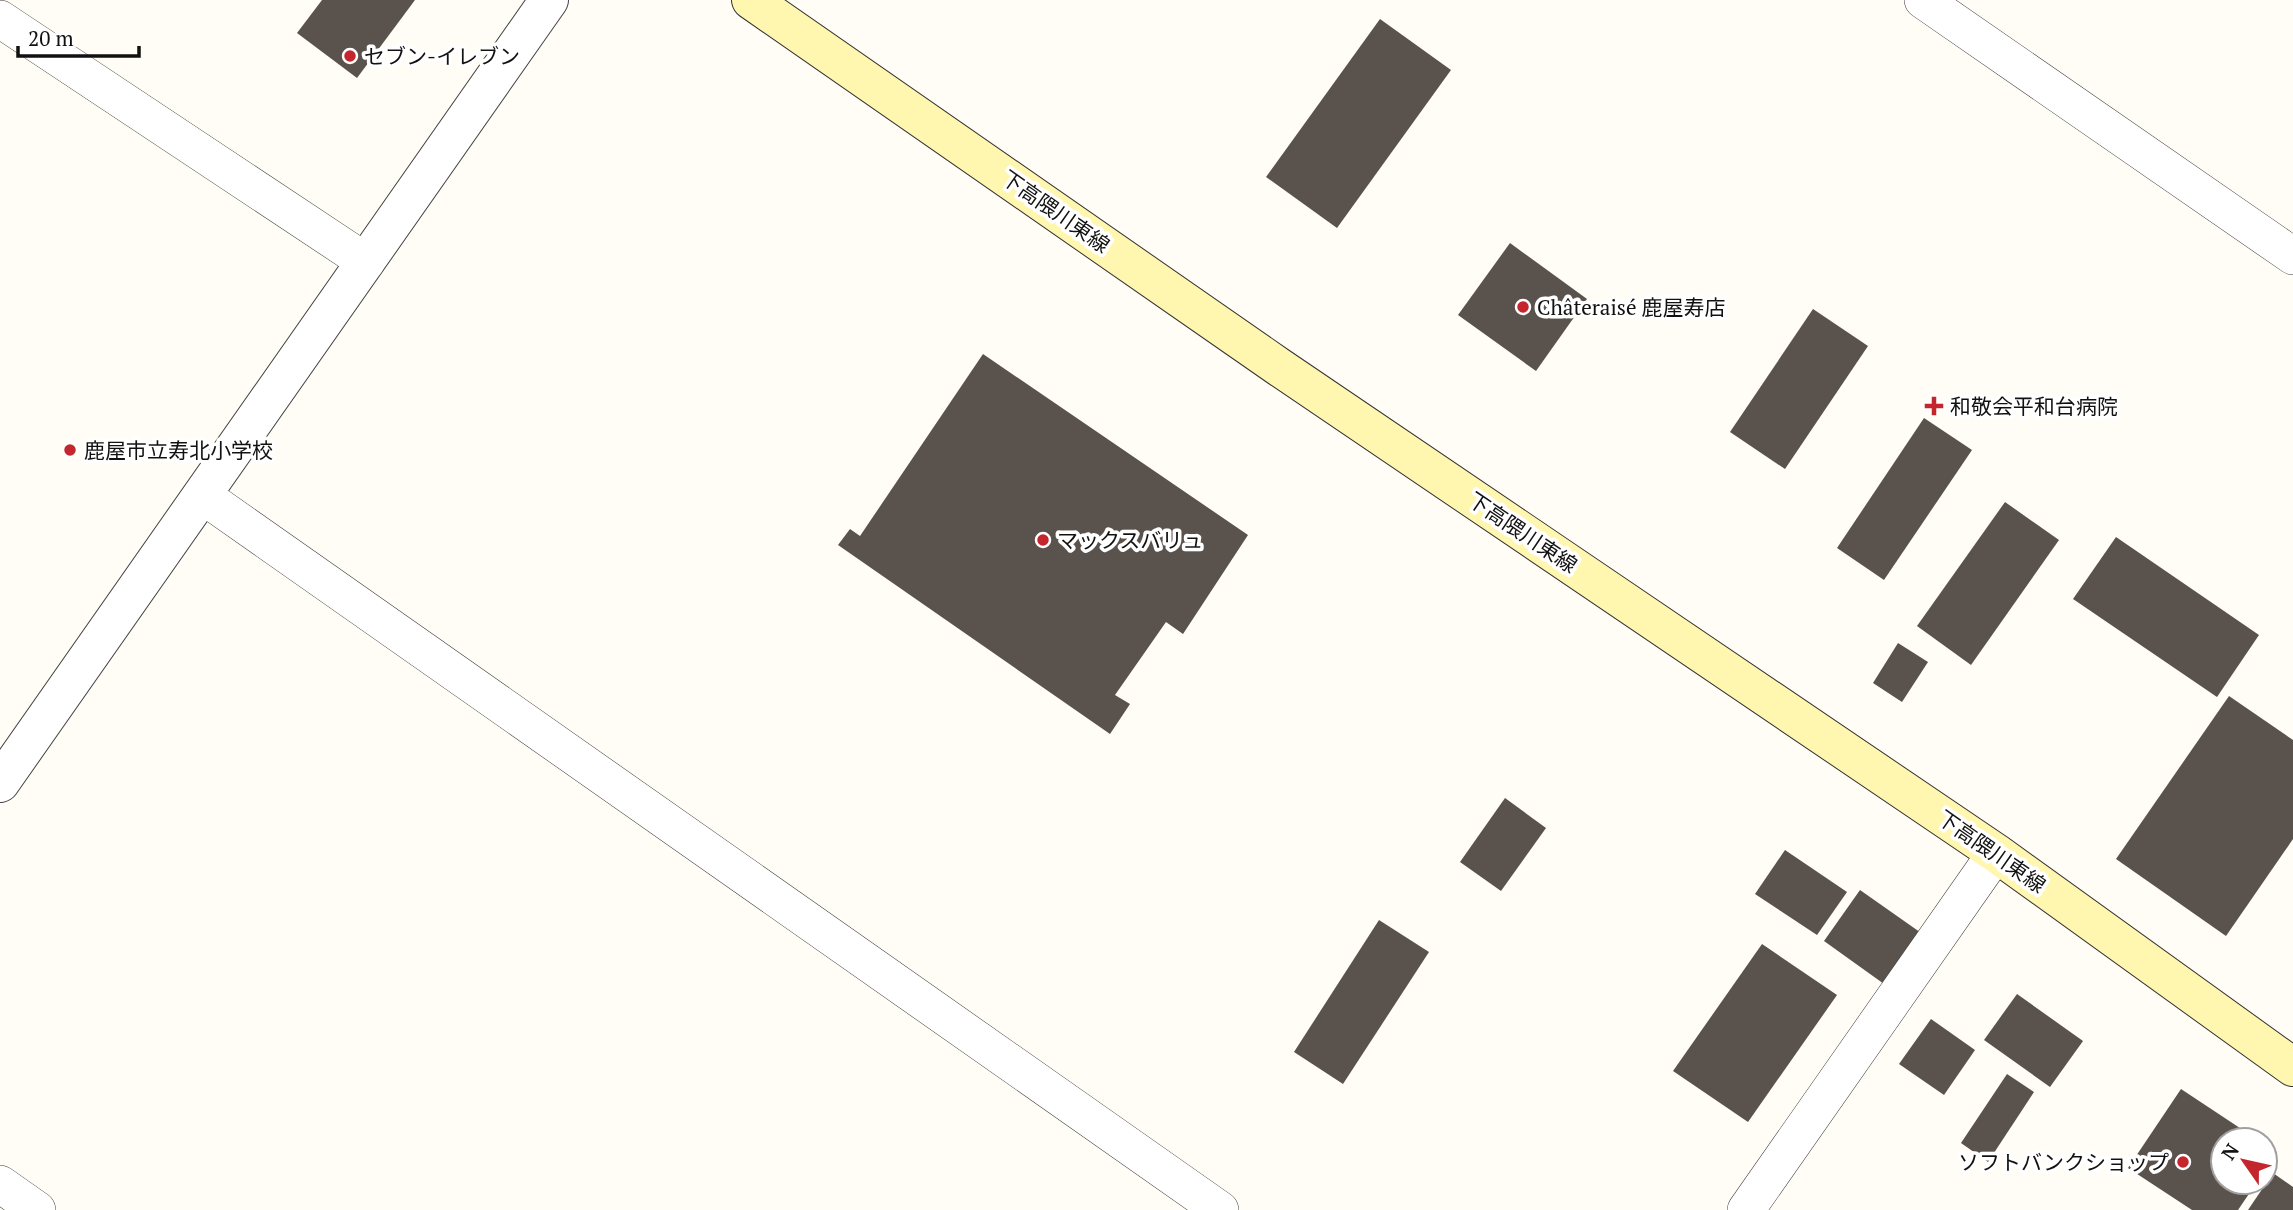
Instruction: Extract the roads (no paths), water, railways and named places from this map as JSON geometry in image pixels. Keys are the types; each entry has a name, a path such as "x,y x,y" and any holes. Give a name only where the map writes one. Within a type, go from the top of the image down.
{"main road":[{"name":"下高隈川東線","path":"751,0 1279,367 1996,853 2293,1067"}],"street":[{"path":"0,783 549,0"},
{"path":"1923,0 2293,256"},
{"path":"0,19 366,262"},
{"path":"202,495 1220,1210"},
{"path":"1746,1210 1996,853"},
{"path":"0,1184 37,1210"}],"place":[{"name":"セブン-イレブン","path":"350,56"},
{"name":"Châteraisé 鹿屋寿店","path":"1523,307"},
{"name":"和敬会平和台病院","path":"1934,406"},
{"name":"鹿屋市立寿北小学校","path":"70,450"},
{"name":"マックスバリュ","path":"1043,540"},
{"name":"ソフトバンクショップ","path":"2183,1162"}]}
